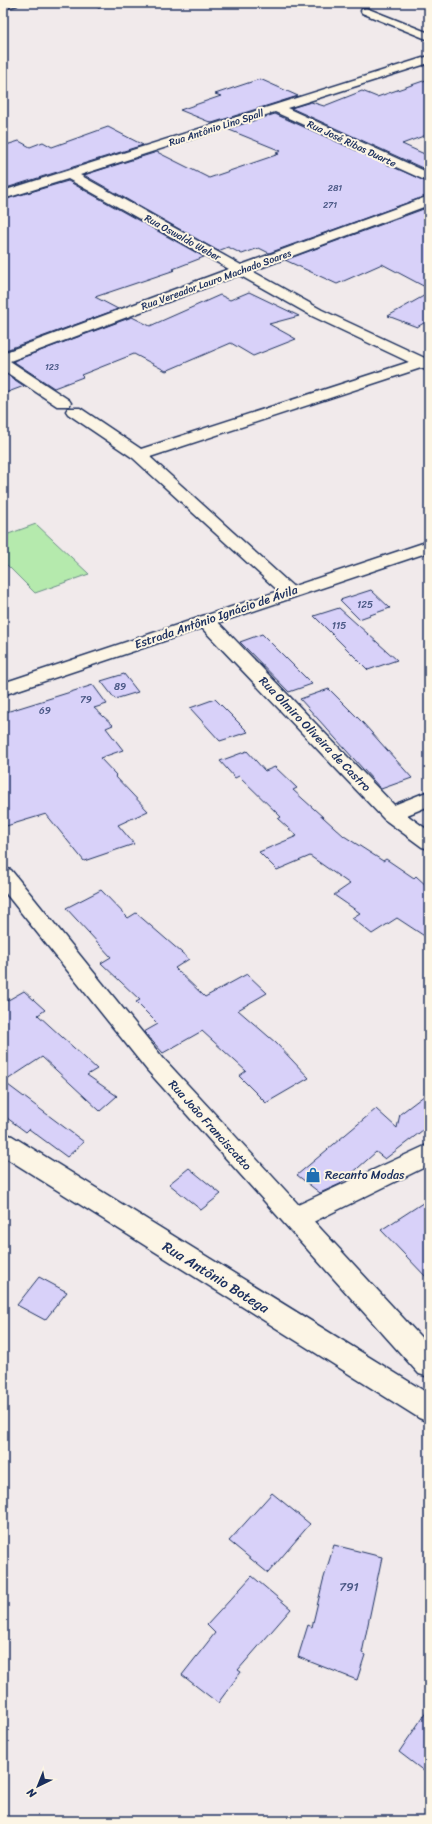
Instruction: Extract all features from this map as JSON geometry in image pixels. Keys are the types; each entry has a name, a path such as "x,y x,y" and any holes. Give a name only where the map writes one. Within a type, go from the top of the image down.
{"street":[{"path":"3,6 13,3"},
{"path":"366,10 429,37"},
{"name":"Rua Antônio Lino Spall","path":"3,195 429,58"},
{"name":"Rua José Ribas Duarte","path":"276,108 429,178"},
{"name":"Rua Oswaldo Weber","path":"69,174 317,313 426,364"},
{"name":"Rua Vereador Lauro Machado Soares","path":"3,358 429,200"},
{"path":"3,363 139,455 290,592"},
{"path":"139,455 426,364"},
{"name":"Estrada Antônio Ignácio de Ávila","path":"3,689 429,546"},
{"name":"Rua Olmiro Oliveira de Castro","path":"206,621 390,814 429,842"},
{"path":"390,814 429,798"},
{"name":"Rua João Franciscatto","path":"3,875 155,1064 271,1193 296,1218 429,1364"},
{"name":"Rua Antônio Botega","path":"3,1143 429,1409"},
{"path":"296,1218 429,1154"}],"green space":[{"path":"36,524 89,574 35,593 3,561 3,536"}],"building":[{"path":"260,79 298,96 212,123 180,110 221,96 215,94"},
{"path":"429,79 429,134 402,144 429,156 429,171 291,108 311,102 324,106 362,91 377,97"},
{"path":"275,114 429,183 429,195 269,253 259,248 242,254 228,247 218,251 84,175 157,152 209,178 279,154 276,153 281,151 227,129"},
{"path":"108,127 143,145 3,189 3,146 19,141 30,147 43,142 52,147"},
{"path":"68,181 204,257 173,269 175,270 95,297 118,309 3,351 3,200"},
{"path":"429,207 429,289 382,264 337,284 285,260"},
{"path":"249,292 299,316 269,324 296,339 253,356 231,343 166,371 134,354 81,375 83,377 54,388 13,361 132,317 150,326 220,295 230,300"},
{"path":"429,293 429,320 417,327 388,316"},
{"path":"3,372 24,386 3,394"},
{"path":"371,590 390,608 359,619 340,600"},
{"path":"339,608 397,660 368,670 314,616"},
{"path":"262,634 312,684 289,692 240,642"},
{"path":"124,674 138,692 115,699 101,681"},
{"path":"93,685 107,704 94,708 113,725 106,728 123,750 100,758 148,811 118,825 134,844 84,861 46,814 3,827 3,713"},
{"path":"329,689 363,723 412,778 381,789 300,699"},
{"path":"215,699 248,732 220,741 190,708"},
{"path":"247,751 265,771 275,767 297,788 293,790 344,836 383,861 386,859 414,878 416,876 429,888 429,939 397,918 372,934 352,918 360,913 334,895 350,884 310,856 277,870 259,852 297,836 278,819 281,817 239,776 235,778 220,761"},
{"path":"101,890 128,918 136,913 189,959 175,968 205,997 247,974 267,993 238,1010 276,1043 309,1078 266,1103 239,1076 246,1071 202,1031 163,1053 144,1032 158,1024 136,1002 140,1000 101,963 111,957 66,908"},
{"path":"24,991 45,1010 38,1015 97,1069 87,1075 117,1096 100,1111 42,1057 4,1082 84,1142 67,1157 29,1129 26,1132 3,1115 3,1003"},
{"path":"429,1092 427,1127 385,1159 376,1152 340,1184 320,1193 297,1175 376,1109 397,1128 400,1114"},
{"path":"189,1168 221,1194 201,1210 169,1184"},
{"path":"429,1199 429,1280 381,1230"},
{"path":"39,1277 67,1292 45,1320 17,1305"},
{"path":"272,1493 310,1524 268,1573 229,1541"},
{"path":"334,1545 382,1557 362,1653 365,1655 357,1680 298,1657 308,1625 312,1627 323,1581"},
{"path":"252,1576 291,1609 238,1670 241,1672 218,1703 182,1675 215,1633 207,1625"},
{"path":"429,1708 429,1775 399,1752"}],"place":[{"name":"Recanto Modas","path":"313,1175"}]}
